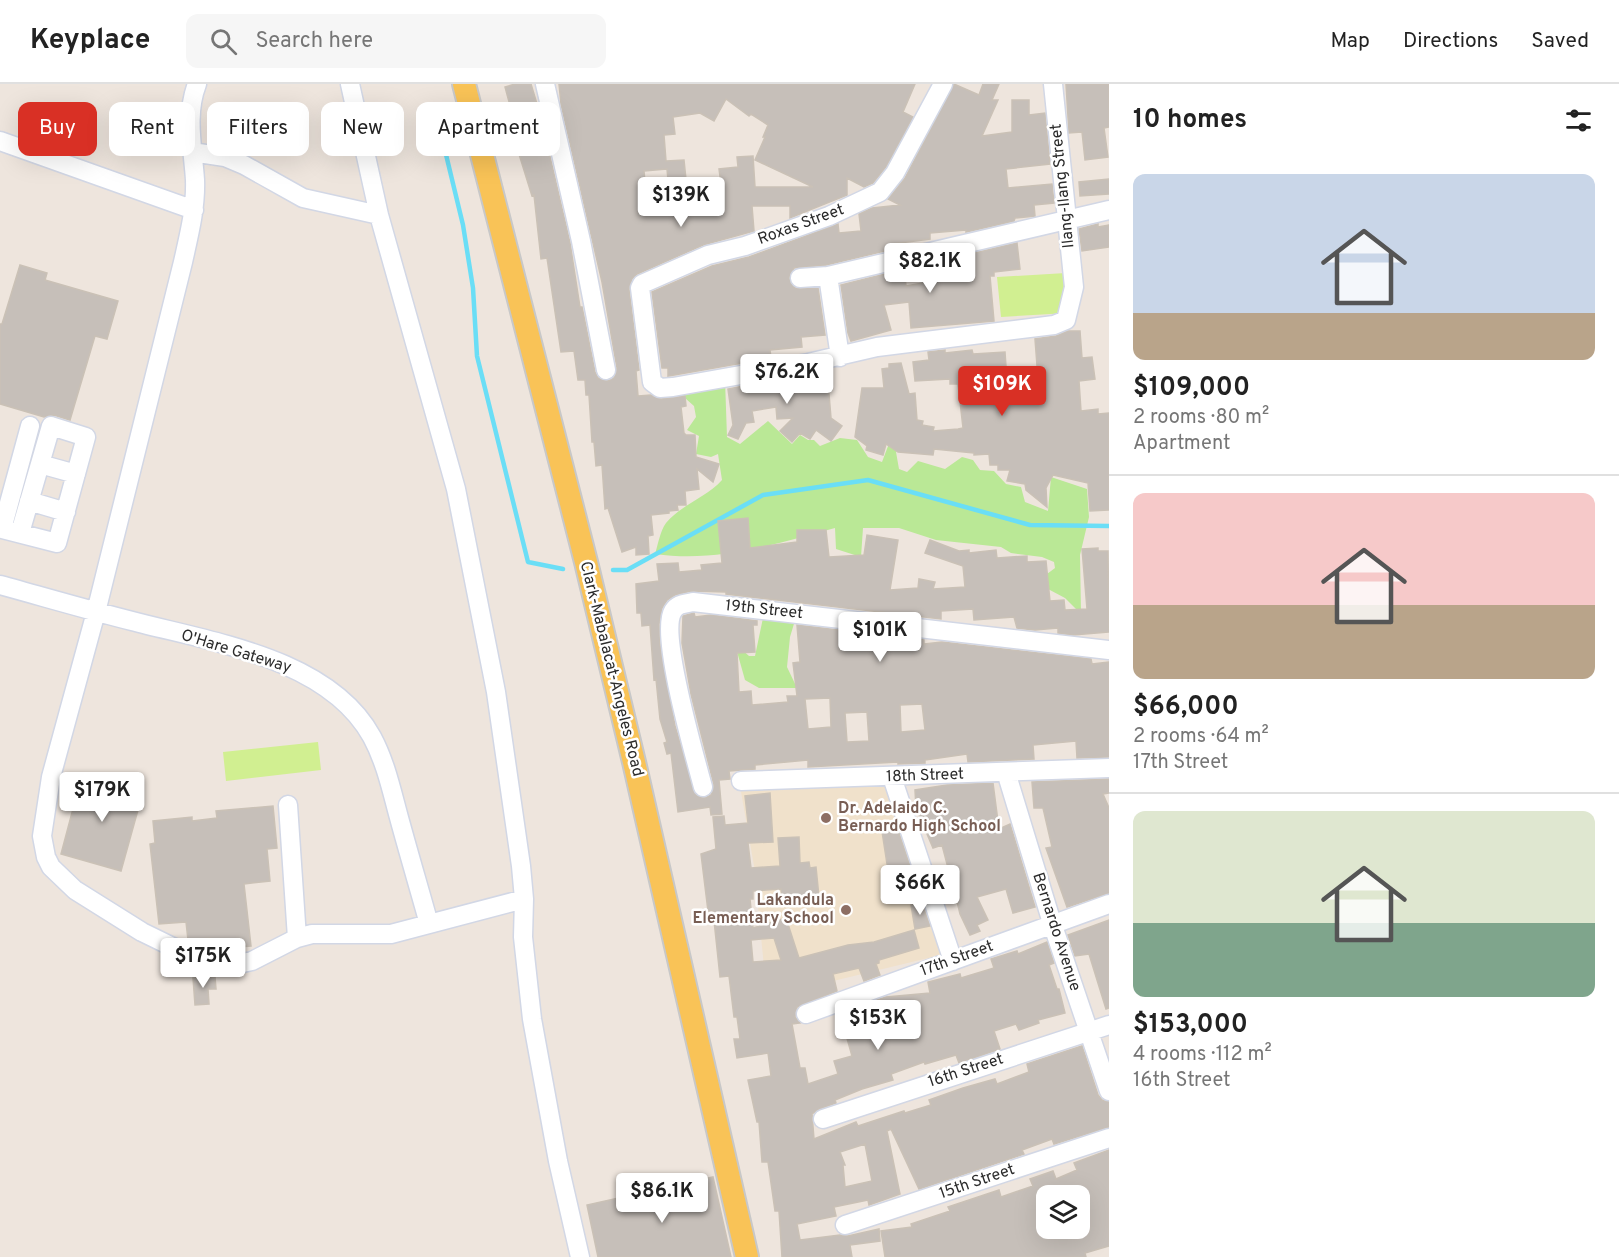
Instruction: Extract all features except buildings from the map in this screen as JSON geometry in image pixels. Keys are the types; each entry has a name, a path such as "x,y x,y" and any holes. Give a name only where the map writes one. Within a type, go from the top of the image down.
{"main road":[{"name":"Clark-Mabalacat-Angeles Road","path":"464,84 632,751 747,1257"}],"street":[{"path":"192,102 197,84"},
{"path":"350,84 379,215 456,489 496,692 524,899 524,937 532,1019 558,1161 580,1257"},
{"path":"545,84 581,241 606,370"},
{"name":"Roxas Street","path":"840,357 660,388 652,382 640,288 642,284 708,255 745,246 830,216 880,192 895,173 943,84"},
{"name":"Ilang-Ilang Street","path":"840,357 877,347 1054,325 1066,320 1074,287 1053,84"},
{"path":"0,141 194,210"},
{"path":"195,153 225,158 244,165 303,198 379,215"},
{"path":"192,156 194,210 96,612 46,802 42,836 46,857 51,867 75,890 142,932 183,952 210,961 238,964 252,961 297,938 333,933 372,936 391,934 524,899"},
{"path":"800,278 828,276 1109,210"},
{"path":"828,276 840,357"},
{"path":"20,533 51,426 86,437 57,543 20,533 1,531 30,426"},
{"path":"40,464 76,474"},
{"path":"30,501 66,512"},
{"name":"O'Hare Gateway","path":"0,585 232,647 278,662 307,675 334,693 354,711 372,736 385,767 429,924"},
{"name":"19th Street","path":"703,787 674,665 669,621 672,612 679,604 693,602 1109,650"},
{"name":"18th Street","path":"741,781 1109,768"},
{"name":"Bernardo Avenue","path":"1006,772 1052,923 1109,1091"},
{"path":"892,777 953,961"},
{"path":"288,805 297,938"},
{"name":"17th Street","path":"806,1014 1109,904"},
{"name":"16th Street","path":"823,1119 1109,1025"},
{"name":"15th Street","path":"845,1225 1109,1138"}],"shaded area":[{"name":"Lakandula Elementary School","path":"900,782 949,953 767,997 754,866 740,786"}],"green space":[{"path":"1066,273 1068,313 1001,317 997,277"},
{"path":"725,380 727,437 740,444 768,421 792,444 800,435 808,440 814,440 820,446 840,438 857,440 868,457 882,462 893,433 903,442 896,452 899,469 907,472 918,461 945,469 962,457 973,460 980,470 994,471 1006,484 1021,487 1025,502 1048,511 1051,477 1087,489 1089,517 1080,555 1081,614 1065,598 1048,589 1047,574 1055,568 1054,562 1042,557 1011,553 1001,547 936,540 899,528 863,528 861,557 836,549 835,528 768,546 723,554 678,556 655,554 666,523 722,480 718,454 711,457 696,454 699,436 687,430 696,417 694,406 677,391"},
{"path":"796,617 790,637 787,667 797,688 759,688 745,680 736,648 740,648 749,656 755,656 763,618"},
{"path":"318,742 321,770 226,781 223,752"}],"waterway":[{"path":"446,156 463,225 473,288 477,356 528,562 563,569"},
{"path":"613,570 627,570 763,495 868,480 1030,525 1109,526"}],"place":[{"name":"Dr. Adelaido C. Bernardo High School","path":"826,818"},
{"name":"Lakandula Elementary School","path":"846,910"}]}
